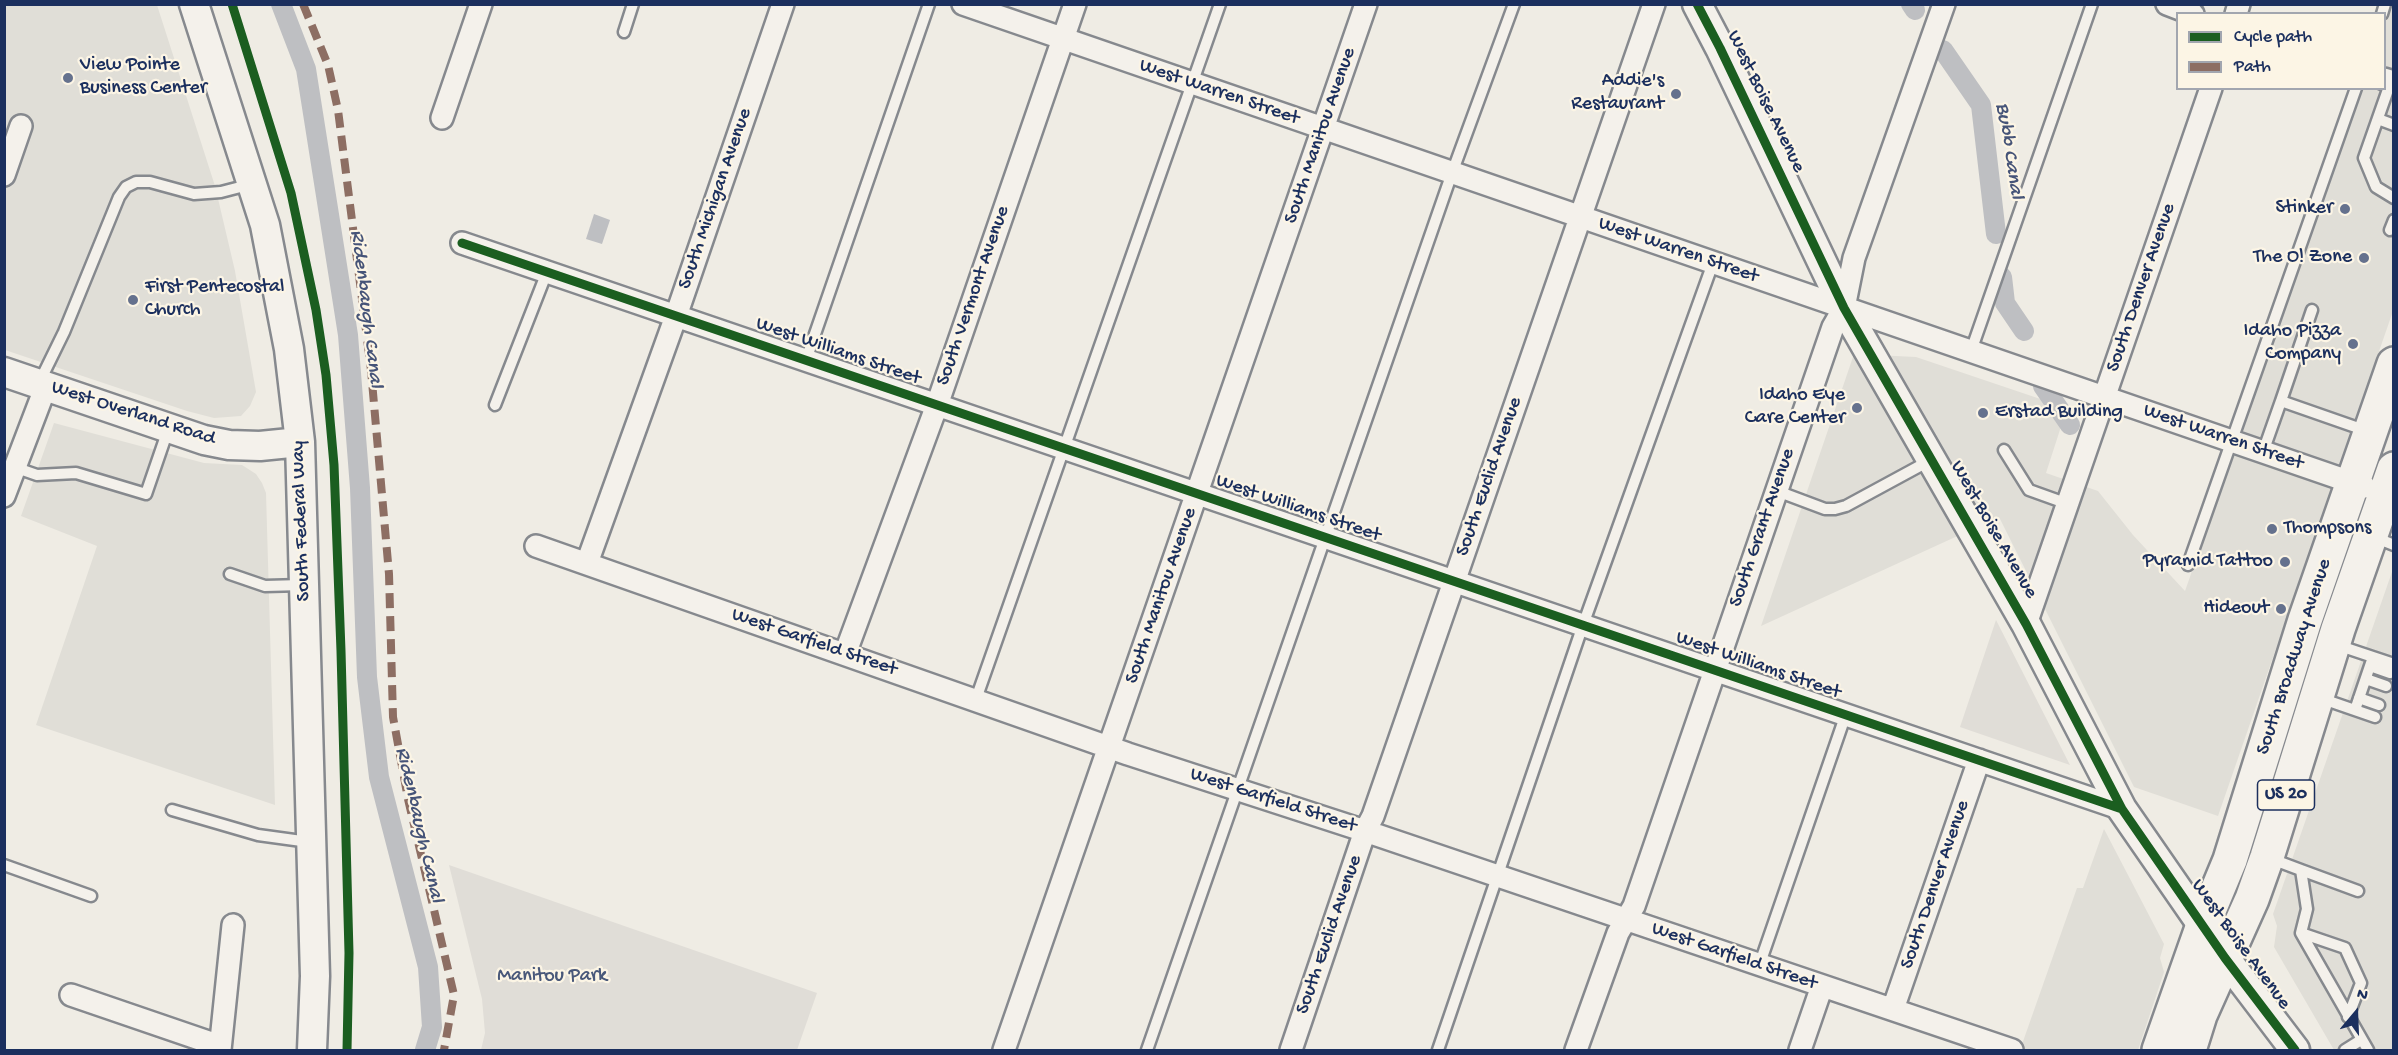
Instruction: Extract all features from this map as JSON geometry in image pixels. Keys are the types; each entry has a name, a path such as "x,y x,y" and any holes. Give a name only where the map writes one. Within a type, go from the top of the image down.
{"main road":[{"name":"South Broadway Avenue","path":"2183,1050 2203,925 2230,860 2305,620 2394,364"},
{"name":"South Broadway Avenue","path":"2183,1050 2252,899 2334,644 2382,540 2391,486"}],"street":[{"name":"South Federal Way","path":"194,4 265,225 287,338 300,442 315,976 312,1050"},
{"path":"442,118 481,4"},
{"name":"South Michigan Avenue","path":"587,563 676,316 783,4"},
{"name":"West Warren Street","path":"963,4 2352,483 2391,486"},
{"name":"South Vermont Avenue","path":"845,654 937,405 1075,4"},
{"name":"South Manitou Avenue","path":"1004,1050 1366,4"},
{"name":"South Euclid Avenue","path":"1291,1050 1365,831 1373,816 1654,4"},
{"name":"West Boise Avenue","path":"1697,4 1844,308 2026,624 2122,809 2224,958 2295,1050"},
{"name":"South Grant Avenue","path":"1576,1050 1618,933 1634,906 1833,327 1844,308 1854,258 1944,4"},
{"path":"2167,4 2188,12"},
{"name":"South Denver Avenue","path":"2026,624 2210,90"},
{"path":"4,175 21,126"},
{"name":"West Williams Street","path":"462,243 2122,809"},
{"name":"West Overland Road","path":"4,372 169,429 229,445 260,446 300,442"},
{"path":"4,496 43,385"},
{"name":"West Garfield Street","path":"536,546 976,699 1109,748 1365,831 1759,966 1893,1009 1989,1047 2012,1050"},
{"name":"South Denver Avenue","path":"1893,1009 1979,760"},
{"path":"71,995 220,1048 233,925"},
{"path":"1800,1050 1822,986"}],"lane":[{"path":"624,32 633,4"},
{"path":"806,360 929,4"},
{"path":"976,699 1220,4"},
{"path":"1147,1050 1452,173 1514,4"},
{"path":"1971,351 2092,4"},
{"path":"2390,79 2364,158 2376,187 2392,193"},
{"path":"2188,565 2355,90"},
{"path":"2378,119 2394,125"},
{"path":"43,385 119,197 126,187 136,182 150,182 194,194 221,192 252,184"},
{"path":"1438,1050 1583,626 1713,263"},
{"path":"495,405 547,272"},
{"path":"2263,452 2312,310"},
{"path":"2281,401 2370,432"},
{"path":"14,467 37,475 76,473 146,494 169,429"},
{"path":"2004,450 2029,490 2068,504"},
{"path":"1777,491 1826,509 1835,509 1846,506 1932,460"},
{"path":"230,574 265,586 305,585"},
{"path":"2334,644 2372,662 2392,668"},
{"path":"2355,710 2372,662"},
{"path":"2366,679 2386,686"},
{"path":"2317,697 2375,717"},
{"path":"2359,698 2379,705"},
{"path":"1759,966 1846,714"},
{"path":"172,810 258,835 312,843"},
{"path":"2267,857 2358,891"},
{"path":"4,865 92,896"},
{"path":"2301,870 2307,909 2301,933 2368,1050"},
{"path":"2301,933 2345,948 2361,982 2348,1017"},
{"path":"2345,1050 2361,1040"}],"shaded area":[{"path":"5,5 157,5 215,186 235,271 256,392 250,406 241,416 214,418 187,411 5,350"},
{"path":"2390,5 2393,5 2393,311 2218,816 2134,787 1999,517 1761,626 1854,354 1916,357 2067,408 2046,473 2098,491 2133,535 2185,591 2361,90 2386,90 2386,17"},
{"path":"594,214 610,220 602,244 586,239"},
{"path":"54,423 204,463 242,465 256,474 262,483 266,493 275,805 36,725 97,546 21,516"},
{"path":"2393,569 2393,1050 2334,1050 2274,947 2277,926 2273,914"},
{"path":"2104,829 2164,944 2160,958 2164,972 2138,1050 2020,1050 2077,888 2083,888"}],"green space":[{"path":"1996,620 2070,765 1960,727"},
{"name":"Manitou Park","path":"449,865 817,993 797,1050 481,1050 485,1033 482,999"}],"waterway":[{"name":"Ridenbaugh Canal","path":"281,4 306,69 348,335 360,488 367,677 379,777 428,967 432,1027 425,1050"},
{"name":"Bubb Canal","path":"1911,4 1915,10"},
{"name":"Bubb Canal","path":"1943,50 1981,105 1996,234"},
{"name":"Bubb Canal","path":"2002,277 2005,303 2024,331"},
{"name":"Bubb Canal","path":"2043,386 2070,425"}],"marked path":[{"path":"303,4 328,65 338,110 371,370 389,574 393,717 408,799 454,995 444,1050"}],"cycle path":[{"path":"232,4 291,193 316,310 326,375 334,465 341,651 349,953 347,1050"},
{"path":"1697,4 1844,308 2026,624 2122,809 2225,958 2295,1050"},
{"path":"462,243 2122,809"}],"place":[{"name":"View Pointe Business Center","path":"68,78"},
{"name":"Addie's Restaurant","path":"1676,94"},
{"name":"Stinker","path":"2345,209"},
{"name":"The O! Zone","path":"2364,258"},
{"name":"First Pentecostal Church","path":"133,300"},
{"name":"Idaho Pizza Company","path":"2353,344"},
{"name":"Idaho Eye Care Center","path":"1857,408"},
{"name":"Erstad Building","path":"1983,413"},
{"name":"Thompsons","path":"2272,529"},
{"name":"Pyramid Tattoo","path":"2285,562"},
{"name":"Hideout","path":"2281,609"}]}
